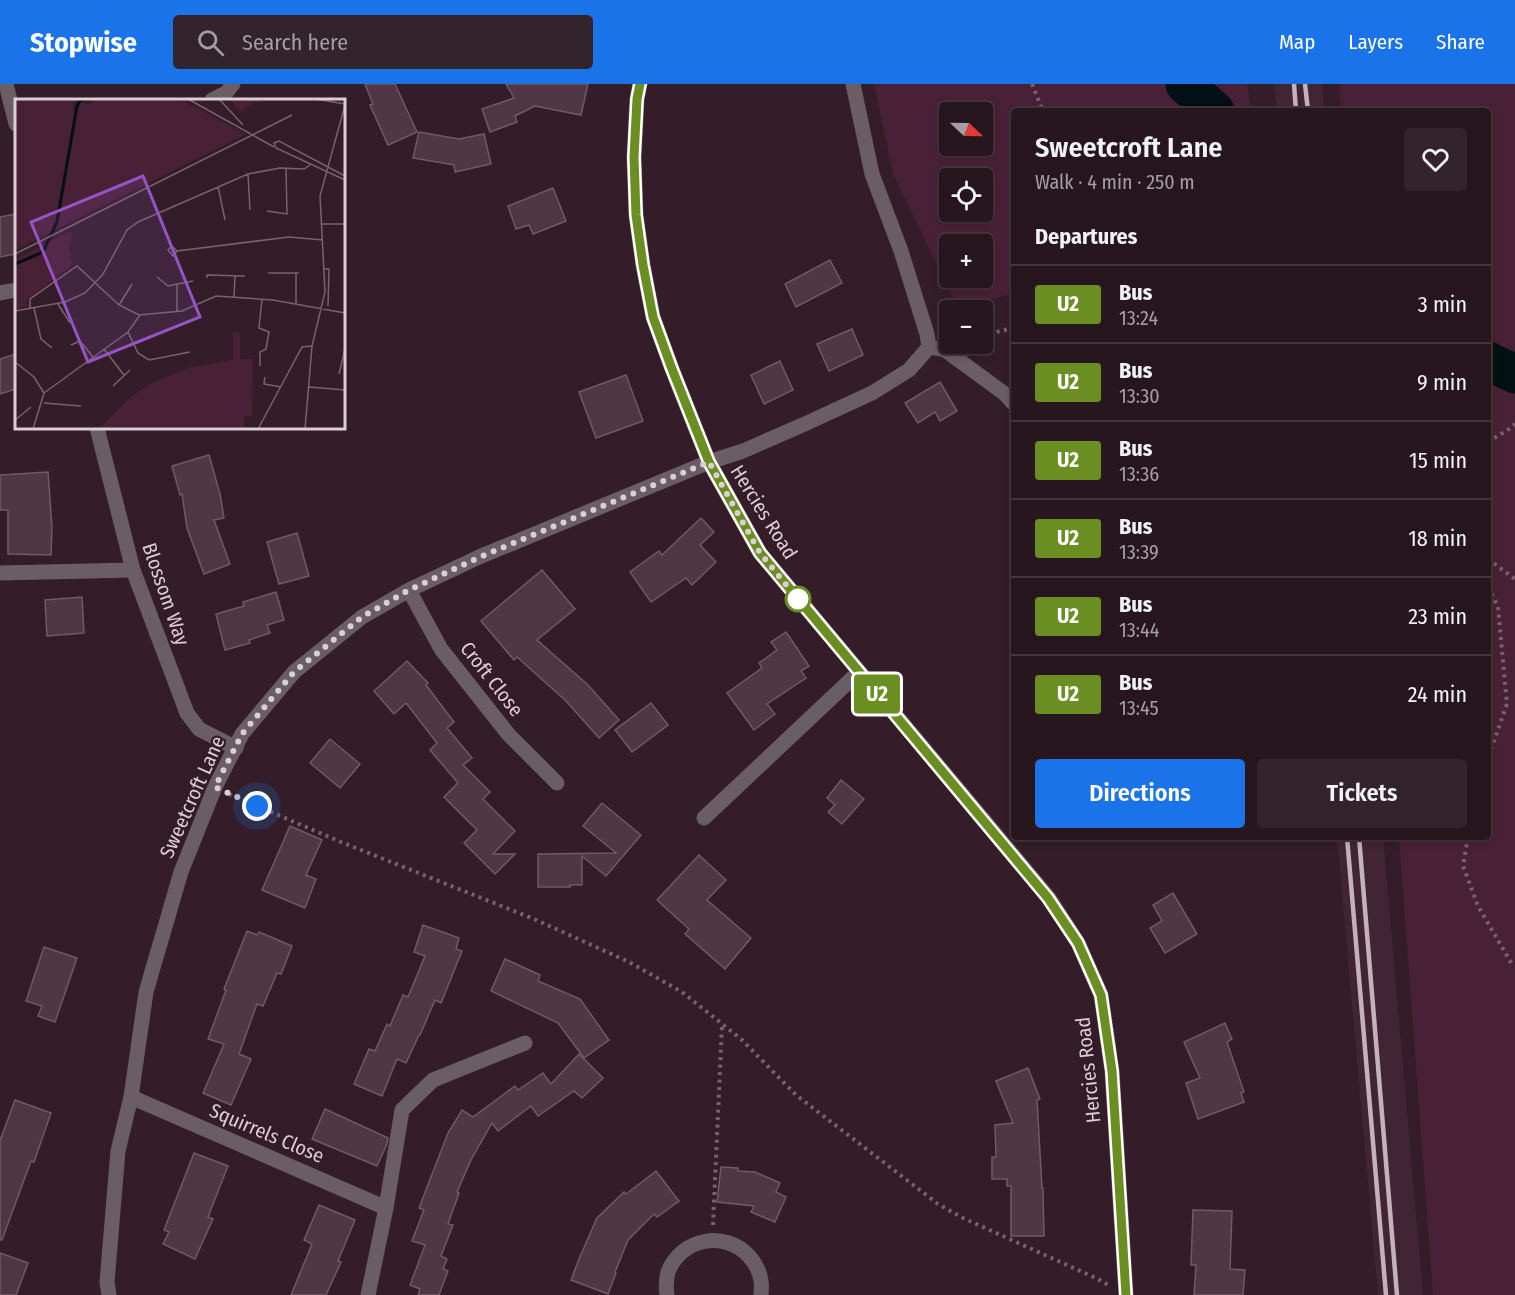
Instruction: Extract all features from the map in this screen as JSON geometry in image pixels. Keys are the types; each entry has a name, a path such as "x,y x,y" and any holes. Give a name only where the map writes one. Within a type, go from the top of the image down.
{"street":[{"path":"6,84 15,120"},
{"path":"214,99 226,93 233,84"},
{"name":"Hercies Road","path":"640,84 634,157 636,215 643,265 653,317 709,462 760,553 1048,898 1078,943 1101,995 1112,1071 1126,1295"},
{"path":"853,84 872,174 901,251 929,347 945,350 1011,401"},
{"path":"0,294 15,290"},
{"name":"Sweetcroft Lane","path":"109,1295 107,1282 118,1151 131,1097 146,992 181,872 215,787 242,734 294,672 362,617 409,590 480,557 709,462 743,451 872,393 909,370 929,347"},
{"name":"Blossom Way","path":"97,429 133,570 187,713 199,729 236,748"},
{"path":"0,573 133,570"},
{"name":"Croft Close","path":"409,590 441,649 510,735 557,783"},
{"path":"704,818 859,672"},
{"path":"368,1295 386,1208 402,1110 433,1080 525,1043"},
{"name":"Squirrels Close","path":"131,1097 386,1208"},
{"path":"667,1295 666,1283 669,1271 677,1257 690,1246 712,1240 734,1244 742,1249 755,1264 761,1280 761,1295"}],"path":[{"path":"1032,84 1042,108"},
{"path":"993,332 1011,329"},
{"path":"1491,440 1515,424"},
{"path":"1491,561 1515,579"},
{"path":"1491,593 1498,607 1507,704 1491,749"},
{"path":"215,787 341,842 534,919 629,962 682,992 741,1039 796,1095 938,1204 963,1218 1098,1279 1126,1295"},
{"path":"1467,840 1463,866 1478,906 1514,965 1515,973"},
{"path":"712,1240 722,1024"}],"shaded area":[{"path":"874,84 1247,84 1251,108 1011,108 1011,295 986,300 954,300 948,288 993,288 993,234 939,234 939,269 893,174"},
{"path":"1274,84 1322,84 1324,108 1277,108"},
{"path":"1339,84 1515,84 1515,1295 1433,1295 1399,840 1491,840 1491,108 1341,108"},
{"path":"1337,840 1383,840 1423,1295 1378,1295"}],"building":[{"path":"365,84 395,84 417,132 388,145 370,105 373,104"},
{"path":"506,84 588,84 581,115 535,106 515,116 517,122 490,132 482,109 514,98"},
{"path":"419,132 459,139 484,134 491,164 455,172 454,165 413,158"},
{"path":"553,188 566,221 533,234 529,225 516,229 508,206"},
{"path":"15,214 15,254 0,257 0,217"},
{"path":"830,260 842,283 796,307 785,284"},
{"path":"852,329 863,355 829,371 817,344"},
{"path":"15,354 15,389 0,394 0,359"},
{"path":"780,361 793,390 764,404 751,375"},
{"path":"626,375 643,421 596,438 579,392"},
{"path":"940,382 957,411 940,421 935,412 918,423 905,403"},
{"path":"209,455 224,518 214,520 230,564 204,574 187,528 182,494 180,495 172,466"},
{"path":"48,472 52,527 51,555 8,554 8,510 0,510 0,475"},
{"path":"701,518 714,532 700,545 716,562 692,585 686,578 651,602 630,572 659,551 662,555"},
{"path":"297,533 309,576 279,584 267,542"},
{"path":"542,570 575,609 537,640 588,685 619,720 599,738 566,701 517,657 514,660 481,621"},
{"path":"276,592 284,620 267,625 270,633 249,640 250,643 225,650 216,614 244,606 243,602"},
{"path":"82,597 84,633 47,636 45,600"},
{"path":"786,632 809,666 801,671 806,678 767,704 775,714 754,730 727,693 762,668 759,663 777,650 771,642"},
{"path":"407,661 428,683 426,685 454,722 447,728 472,758 463,765 490,792 483,799 515,831 493,854 515,854 495,874 464,843 477,830 444,797 458,783 430,750 437,743 406,703 394,714 374,691"},
{"path":"651,703 668,725 632,752 615,730"},
{"path":"330,739 360,764 340,788 310,763"},
{"path":"841,780 864,799 842,824 828,812 835,805 827,798"},
{"path":"602,803 641,835 606,876 582,856 582,885 538,887 538,854 616,853 583,826"},
{"path":"290,826 322,840 306,875 316,879 305,908 262,890"},
{"path":"699,855 726,880 707,900 751,938 725,969 685,934 689,929 657,900"},
{"path":"1173,893 1197,934 1165,953 1150,928 1162,921 1153,905"},
{"path":"423,925 459,938 456,949 462,951 441,1003 435,1000 406,1063 397,1059 382,1096 354,1084 369,1049 375,1051 387,1024 390,1026 403,995 408,997 425,956 414,952"},
{"path":"247,931 257,935 259,932 292,946 281,974 277,973 263,1006 257,1004 239,1054 251,1059 231,1105 203,1093 224,1044 208,1039 226,990 224,989"},
{"path":"44,947 77,958 55,1022 38,1016 42,1006 26,1001"},
{"path":"505,959 540,975 538,981 580,999 609,1040 584,1058 558,1023 491,991"},
{"path":"1225,1023 1232,1039 1227,1042 1244,1092 1241,1093 1244,1102 1198,1119 1186,1083 1200,1078 1184,1042"},
{"path":"579,1054 603,1078 582,1098 574,1091 538,1116 531,1106 498,1131 492,1123 471,1160 457,1192 459,1193 448,1224 453,1225 441,1256 447,1259 443,1269 448,1271 439,1295 418,1295 420,1289 410,1285 425,1245 412,1241 424,1210 419,1208 448,1133 462,1110 473,1117 515,1086 518,1090 543,1073 551,1084"},
{"path":"1028,1068 1040,1099 1037,1100 1044,1236 1011,1236 1011,1186 1007,1186 1007,1179 992,1179 992,1157 996,1157 995,1125 1013,1123 996,1081"},
{"path":"15,1100 51,1113 34,1162 31,1161 2,1240 0,1240 0,1141"},
{"path":"325,1109 388,1138 377,1166 312,1139"},
{"path":"194,1153 228,1166 208,1217 213,1219 195,1259 163,1244 169,1232 164,1230"},
{"path":"721,1167 755,1172 780,1183 776,1192 786,1197 775,1222 751,1212 754,1206 717,1202"},
{"path":"656,1171 679,1201 657,1217 654,1214 628,1240 608,1294 571,1280 597,1218 624,1192 626,1194"},
{"path":"319,1205 355,1220 338,1261 341,1262 326,1295 291,1295 312,1244 304,1240"},
{"path":"1193,1210 1232,1211 1230,1269 1245,1270 1243,1295 1194,1295 1196,1265 1191,1265"},
{"path":"0,1253 28,1263 16,1295 0,1295"}],"waterway":[{"path":"1185,84 1212,108"},
{"path":"1491,362 1515,374"}],"railway":[{"path":"1294,84 1296,108"},
{"path":"1305,84 1308,108"},
{"path":"1347,840 1386,1295"},
{"path":"1359,840 1397,1295"}],"bus line":[{"name":"U2","path":"640,84 634,157 636,215 643,265 653,317 709,462 760,553 1048,898 1078,943 1101,995 1112,1071 1126,1295"}],"route":[{"path":"257,806 215,787 242,734 294,672 362,617 409,590 480,557 709,462 760,553 802,604 798,599"}]}
